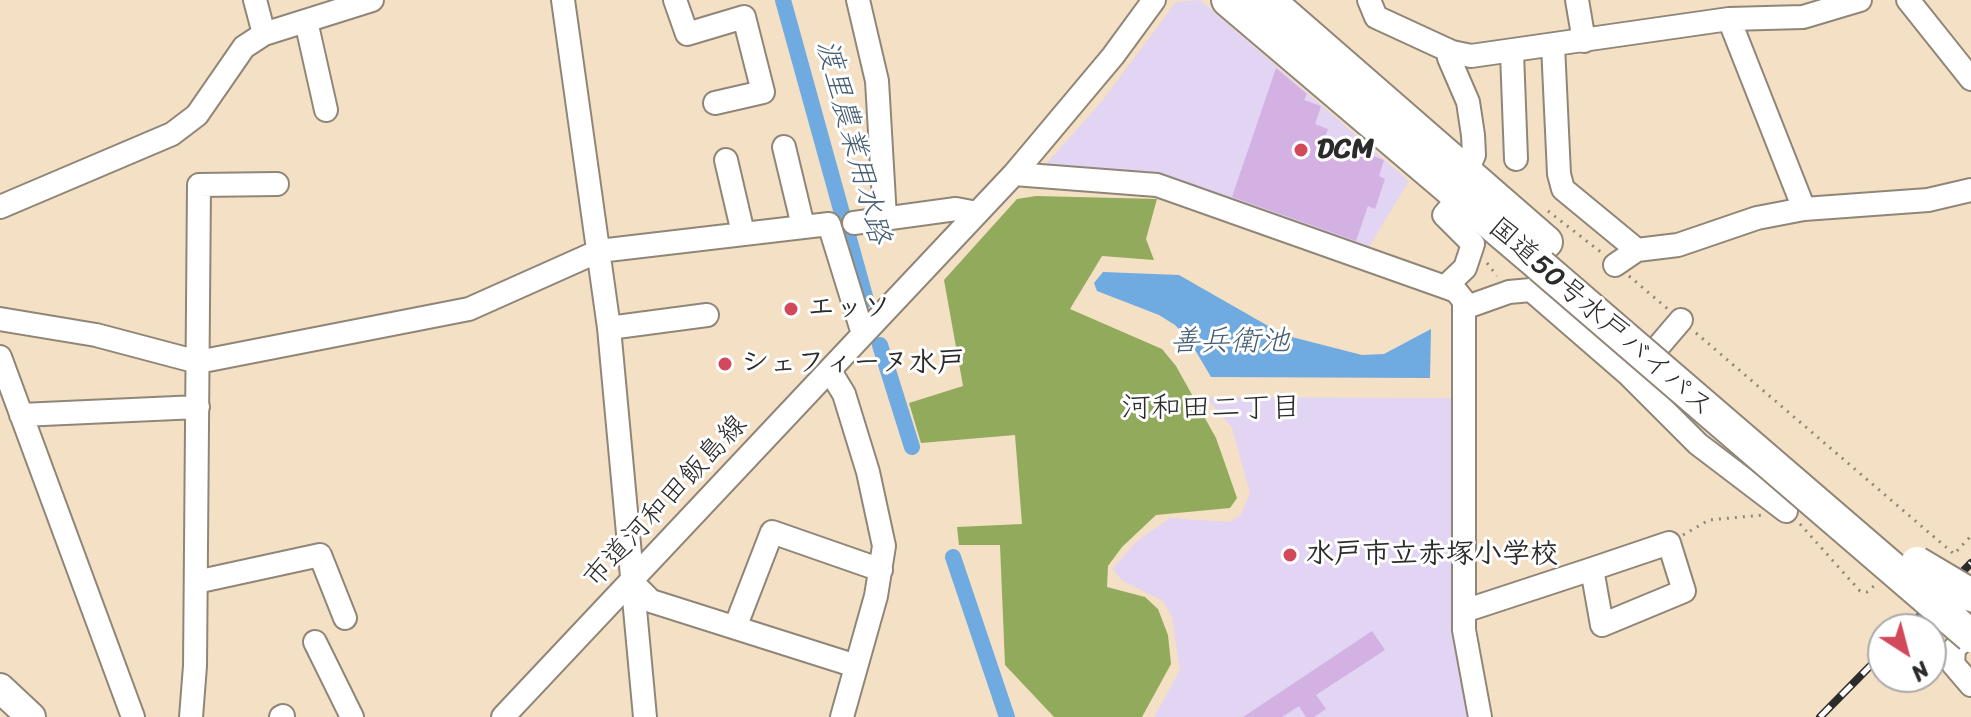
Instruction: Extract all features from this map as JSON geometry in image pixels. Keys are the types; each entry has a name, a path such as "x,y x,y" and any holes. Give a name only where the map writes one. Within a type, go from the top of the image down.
{"highway":[{"name":"国道50号水戸バイパス","path":"1228,0 1463,185 1971,608"},
{"name":"国道50号水戸バイパス","path":"1268,0 1463,185"},
{"name":"国道50号水戸バイパス","path":"1548,258 1822,507 1971,634"},
{"path":"1822,507 1897,589 1971,656"},
{"path":"1917,563 1971,595"}],"main road":[{"path":"0,688 31,717"}],"street":[{"path":"255,0 264,34"},
{"path":"563,0 609,328 645,717"},
{"path":"675,0 687,34 744,17 763,92 715,103"},
{"path":"858,0 877,81 885,218"},
{"name":"市道河和田飯島線","path":"503,717 633,583 1014,174 1113,56 1154,0"},
{"path":"1369,0 1376,17 1452,52 1471,56 1512,53 1729,19 1803,17 1860,0"},
{"path":"1577,0 1584,41"},
{"path":"1908,0 1971,79"},
{"path":"0,207 172,134 197,115 244,47 264,34 359,2"},
{"path":"1729,19 1804,209"},
{"path":"306,21 326,110"},
{"path":"1553,45 1559,174 1563,189 1637,250"},
{"path":"1445,287 1465,268 1473,244 1444,215 1463,185 1474,155 1465,92 1449,58 1452,52"},
{"path":"1512,53 1516,159"},
{"path":"784,147 803,226"},
{"path":"726,160 743,233"},
{"path":"1014,174 1157,185 1456,291 1464,301 1464,611 1469,663 1480,717"},
{"path":"191,717 196,582 199,185 277,184"},
{"path":"1615,265 1637,250 1666,248 1757,218 1804,209 1928,200 1971,190"},
{"path":"854,223 956,209 977,213"},
{"path":"0,319 96,335 198,362 469,309 599,251 829,224 863,334"},
{"path":"1464,308 1509,292 1531,290 1632,378 1698,444 1786,511"},
{"path":"609,328 707,315"},
{"path":"1632,378 1681,320"},
{"path":"0,357 133,717"},
{"path":"830,371 844,394 880,515 884,546 881,570 842,717"},
{"path":"21,415 198,407"},
{"path":"736,625 772,532 881,570"},
{"path":"1464,611 1669,543 1684,591 1602,625 1592,569"},
{"path":"196,582 320,555 345,618"},
{"path":"633,583 651,601 736,625 856,666"},
{"path":"1971,634 1954,649 1953,664 1971,685"},
{"path":"315,642 352,717"}],"path":[{"path":"1473,244 1509,292"},
{"path":"1615,265 1954,554 1971,536"},
{"path":"1669,543 1709,520 1746,519 1786,511"}],"shaded area":[{"path":"1200,0 1409,181 1367,250 1161,177 1047,170 1045,165 1102,101 1176,2"},
{"name":"水戸市立赤塚小学校","path":"1206,397 1453,398 1473,717 1154,717 1180,670 1172,617 1163,601 1123,581 1112,569 1137,541 1170,518 1229,522 1240,516 1250,493 1232,428"}],"green space":[{"path":"1036,196 1157,199 1146,239 1154,260 1102,256 1070,309 1162,349 1176,366 1216,438 1237,498 1230,508 1156,515 1122,547 1108,566 1107,587 1145,597 1158,609 1168,635 1171,664 1142,717 1054,717 1005,665 1000,545 959,545 957,527 1022,524 1015,435 921,443 909,403 963,386 944,280 1017,199"}],"water":[{"name":"善兵衛池","path":"1103,272 1179,275 1284,335 1362,355 1384,354 1431,329 1430,378 1211,377 1188,338 1175,325 1159,315 1097,291 1094,283"}],"building":[{"name":"DCM","path":"1276,68 1307,94 1304,100 1321,106 1315,124 1328,129 1324,139 1384,160 1379,176 1385,179 1375,209 1368,206 1356,241 1232,197"},
{"path":"1372,631 1385,650 1316,695 1326,709 1314,717 1306,717 1299,706 1282,717 1243,717"}],"waterway":[{"name":"渡里農業用水路","path":"783,0 866,300"},
{"name":"渡里農業用水路","path":"880,345 912,447"},
{"name":"渡里農業用水路","path":"953,557 1007,717"}],"railway":[{"path":"1923,613 1971,563"},
{"path":"1820,717 1867,669"}],"place":[{"name":"DCM","path":"1301,150"},
{"name":"エッソ","path":"791,309"},
{"name":"シェフィーヌ水戸","path":"725,364"},
{"name":"水戸市立赤塚小学校","path":"1290,555"}],"district":[{"name":"河和田二丁目","path":"1211,409"}]}
